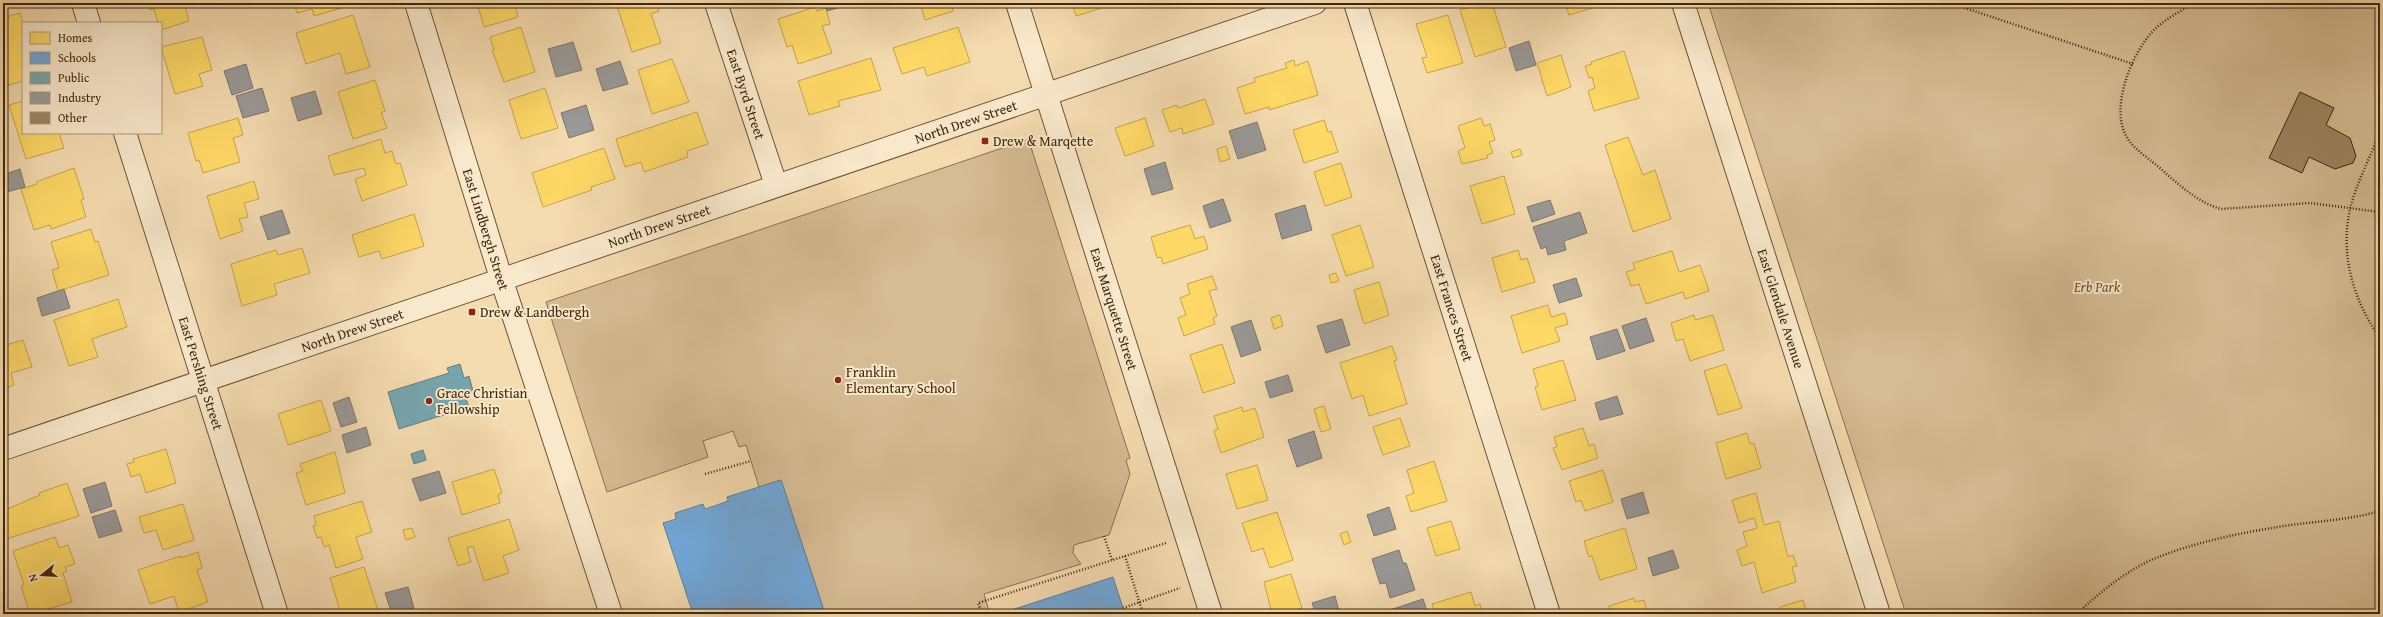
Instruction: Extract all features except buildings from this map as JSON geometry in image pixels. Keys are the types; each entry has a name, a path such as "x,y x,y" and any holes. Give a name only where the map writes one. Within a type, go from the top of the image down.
{"street":[{"path":"83,3 90,22"},
{"name":"East Lindbergh Street","path":"416,3 501,278 611,614"},
{"name":"East Byrd Street","path":"716,3 776,185"},
{"name":"East Marquette Street","path":"1017,3 1212,614"},
{"name":"North Drew Street","path":"3,448 1315,3"},
{"name":"East Frances Street","path":"1355,3 1549,614"},
{"name":"East Glendale Avenue","path":"1684,3 1878,614"},
{"name":"East Pershing Street","path":"125,134 277,614"}],"path":[{"path":"1950,3 2132,64"},
{"path":"2194,3 2154,29 2145,41 2132,64 2122,96 2120,112 2128,139 2171,178 2208,205 2221,209 2236,210 2310,203 2380,212"},
{"path":"2380,132 2351,208 2347,237 2347,264 2365,317 2380,338"},
{"path":"706,474 751,460"},
{"path":"2077,614 2121,578 2156,558 2241,534 2278,526 2360,517 2380,511"},
{"path":"1104,536 1112,560"},
{"path":"982,613 978,603 1187,536"},
{"path":"1125,556 1144,614"},
{"path":"1123,608 1140,601 1202,582"}],"green space":[{"name":"Erb Park","path":"1708,3 2380,3 2380,614 1906,614"},
{"name":"Franklin Elementary School","path":"1026,140 1029,141 1130,458 1126,460 1130,474 1109,535 1074,545 1073,553 1081,564 984,594 989,611 977,614 825,614 781,480 759,487 746,445 739,447 733,431 703,441 708,457 607,492 546,302"}],"place":[{"name":"Drew & Marqette","path":"985,141"},
{"name":"Drew & Landbergh","path":"472,312"},
{"name":"Franklin Elementary School","path":"838,380"},
{"name":"Grace Christian Fellowship","path":"429,401"}]}
